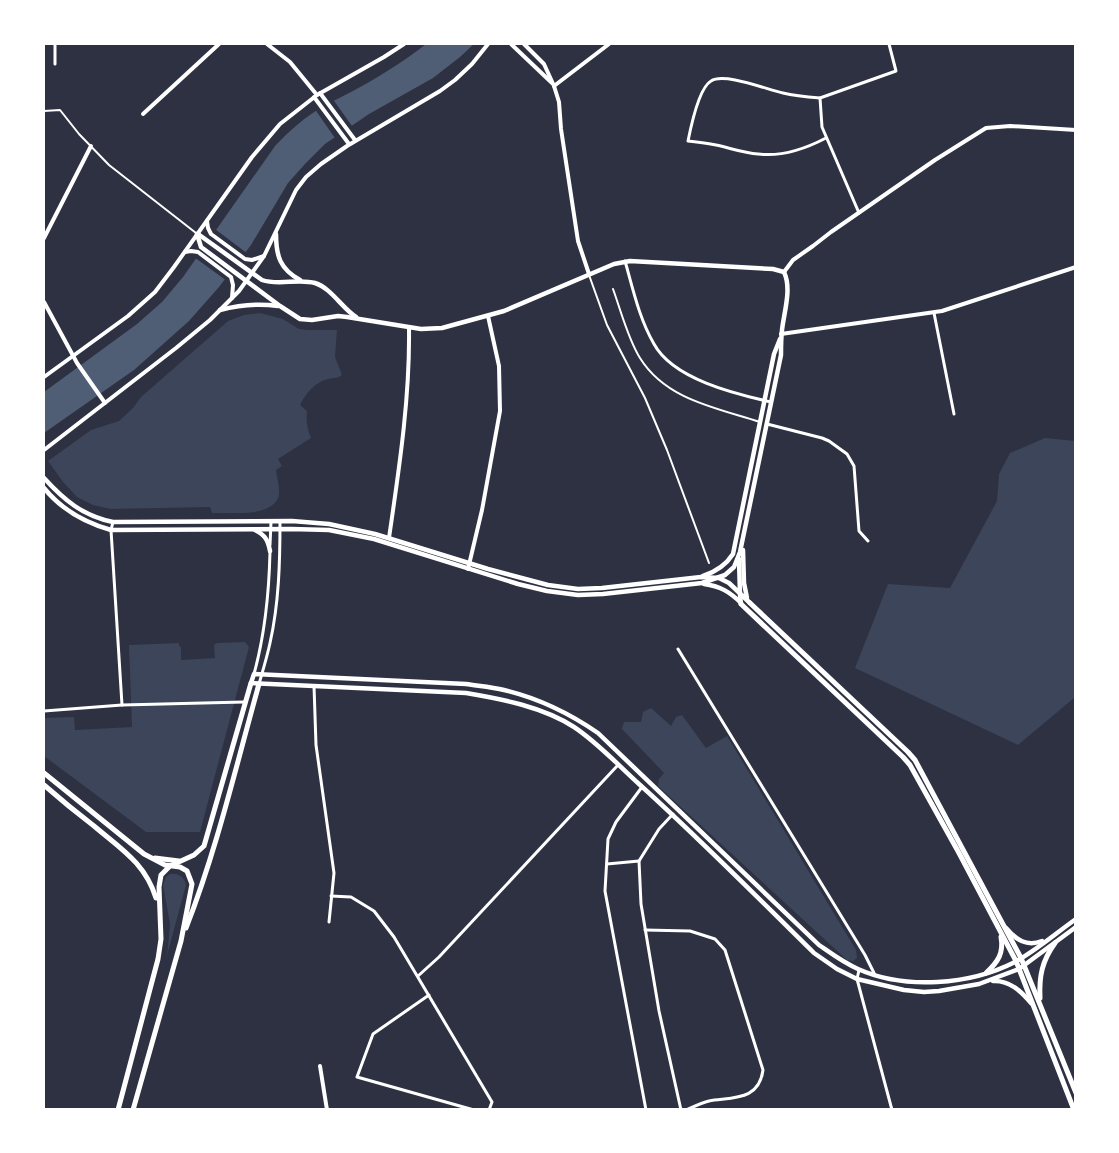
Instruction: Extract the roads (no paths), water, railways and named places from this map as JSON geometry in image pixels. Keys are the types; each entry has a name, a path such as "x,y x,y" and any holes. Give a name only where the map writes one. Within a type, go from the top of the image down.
{"main road":[{"path":"197,234 266,282 302,282 321,285 345,309 359,318"},
{"path":"44,478 57,493 97,519 113,522 280,521 329,524 389,538 547,591 578,595 702,583 725,575 734,567 743,539 781,355 781,334 788,289 784,272 773,269 625,261 589,274 518,306 488,316 432,329 409,328 338,316 300,319 247,281 233,275 200,250 197,234"},
{"path":"276,234 277,253 281,263 289,273 302,282"},
{"path":"220,310 254,305 280,306"},
{"path":"701,577 711,573 730,559 733,554 774,354 781,334"},
{"path":"44,488 52,498 84,520 111,530 328,530 374,539 469,566 548,585 578,589 701,577 719,578 729,582 915,760 1005,926 1018,960"},
{"path":"739,528 741,604"},
{"path":"253,529 264,534 270,551"},
{"path":"743,539 744,590 750,603"},
{"path":"702,583 724,589 734,596 755,619 910,765 1022,967 1074,1110"},
{"path":"117,1110 158,958 161,939 159,881 161,875 170,866 194,855 204,846 254,674 466,684 523,695 566,713 598,734 819,945 840,960 874,975 905,982 958,980 986,973 1018,960 1076,927"},
{"path":"251,683 466,693 500,698 554,716 573,726 592,741 673,814 814,953 857,980 924,992 979,984 1022,967 1076,919"},
{"path":"133,1109 181,941 204,880 259,684"},
{"path":"44,773 150,858 187,871 192,884 181,941"},
{"path":"44,785 129,854 152,884 159,906"},
{"path":"150,858 180,861"},
{"path":"986,973 1000,956 1002,948 998,926"},
{"path":"1005,926 1014,937 1027,943 1053,940"},
{"path":"1037,1007 1043,963 1053,940"},
{"path":"987,981 1002,980 1037,1007 1076,1093"}],"street":[{"path":"54,64 55,44"},
{"path":"144,114 219,44"},
{"path":"267,44 290,62 355,140"},
{"path":"44,377 144,303 165,280 266,139 280,124 318,97 404,44"},
{"path":"44,450 183,343 232,299 264,256 297,190 306,177 355,140 440,91 472,64 488,44"},
{"path":"512,44 554,86"},
{"path":"524,44 544,64 559,102 578,241 607,326 645,399 667,450 709,563"},
{"path":"554,86 609,44"},
{"path":"826,138 809,147 776,154 758,154 688,141 703,89 714,79 723,78 782,93 820,98 896,71 890,44"},
{"path":"318,97 349,144"},
{"path":"820,98 822,127 859,213"},
{"path":"44,111 60,110 109,165 197,234"},
{"path":"784,272 793,260 935,160 986,128 1010,126 1076,130"},
{"path":"44,238 91,146"},
{"path":"207,220 207,228 211,234 245,259 255,260 264,256"},
{"path":"184,252 200,250"},
{"path":"625,261 641,318 655,346 664,357 678,368 712,385 771,402"},
{"path":"781,334 934,313 1076,267"},
{"path":"232,299 233,275"},
{"path":"613,289 639,357 657,379 672,390 695,401 760,422"},
{"path":"44,302 77,363 105,403"},
{"path":"934,313 954,414"},
{"path":"469,566 500,411 499,366 488,316"},
{"path":"389,538 402,450 409,364 409,328"},
{"path":"767,424 822,438 847,454 854,466 859,531 868,541"},
{"path":"254,674 265,623 270,576 271,521"},
{"path":"259,684 270,643 276,603 280,521"},
{"path":"113,522 111,530 122,705"},
{"path":"678,649 865,955 874,975"},
{"path":"315,687 316,744 334,873 329,922"},
{"path":"44,711 122,705 246,702"},
{"path":"418,976 439,957 618,765"},
{"path":"642,787 616,822 608,839 605,891 646,1110"},
{"path":"673,814 659,829 639,861 645,930 659,1011 681,1110"},
{"path":"607,864 639,861"},
{"path":"332,896 351,897 374,911 394,937 492,1102 489,1110"},
{"path":"645,930 690,931 715,939 725,950 763,1070 759,1085 747,1095 706,1102 686,1110"},
{"path":"859,970 857,980 892,1110"},
{"path":"429,995 373,1035 357,1077 474,1110"},
{"path":"320,1066 327,1110"}]}
